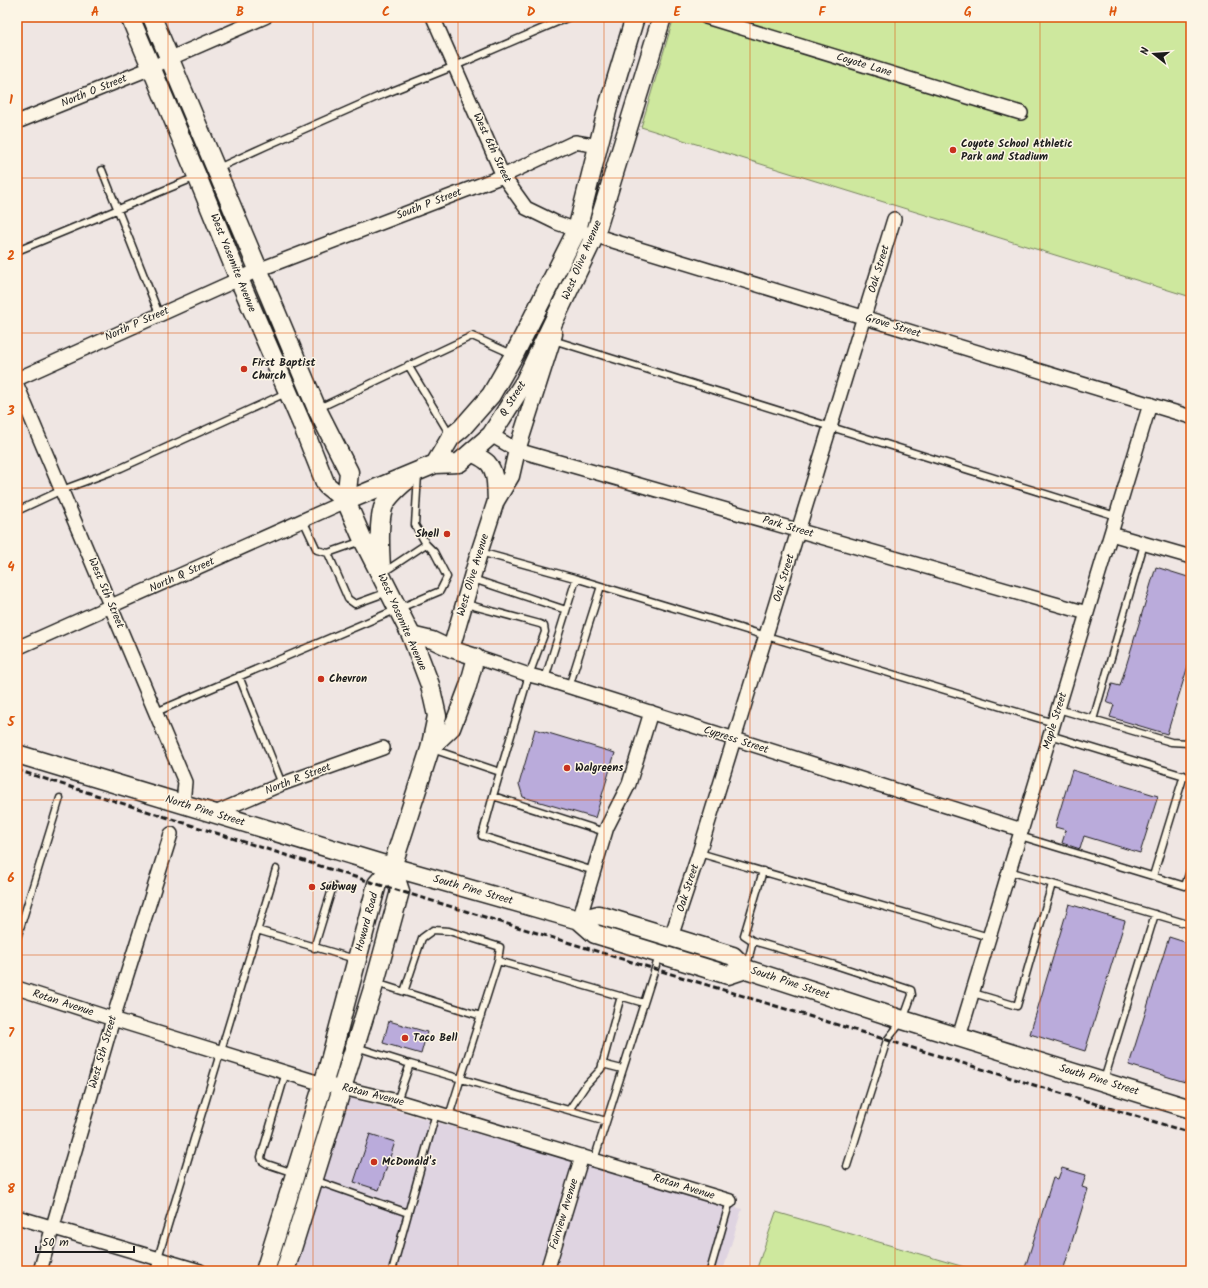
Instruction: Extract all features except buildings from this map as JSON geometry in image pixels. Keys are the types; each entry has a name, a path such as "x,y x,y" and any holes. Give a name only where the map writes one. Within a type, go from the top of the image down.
{"main road":[{"name":"West Yosemite Avenue","path":"130,17 326,484 346,501 363,540 411,635 430,685 437,716 430,749"},
{"name":"West Yosemite Avenue","path":"152,17 317,409 348,472 346,501"},
{"name":"West Olive Avenue","path":"491,395 514,355 577,230 608,107 635,17"},
{"name":"West Olive Avenue","path":"564,304 595,235 662,17"},
{"name":"Q Street","path":"346,501 435,464 459,463 472,453 491,435 525,381 564,304"},
{"path":"491,435 488,422 499,402 517,362 514,355"},
{"name":"Q Street","path":"435,464 451,436 462,428 491,395"},
{"path":"381,574 379,536 383,507 394,493 417,472"},
{"path":"285,1271 312,1180 375,982 400,891 392,867 430,749"},
{"name":"North Pine Street","path":"17,754 392,867"},
{"name":"South Pine Street","path":"392,867 583,923 595,934 728,975 744,967 902,1020 1191,1109"},
{"name":"Howard Road","path":"265,1271 322,1083 377,884 392,867"},
{"path":"583,923 599,915 733,956 744,967"}],"street":[{"name":"North O Street","path":"17,122 151,68 170,58 264,17"},
{"name":"West 6th Street","path":"433,17 503,176 526,208 556,223 595,235"},
{"name":"Coyote Lane","path":"706,17 1021,114"},
{"name":"South P Street","path":"258,270 503,176 574,142 598,146"},
{"name":"Oak Street","path":"672,937 894,219"},
{"name":"Grove Street","path":"595,235 1191,417"},
{"name":"North P Street","path":"17,379 258,270"},
{"name":"West Olive Avenue","path":"451,649 479,552 496,501 511,476 517,450 564,304"},
{"name":"West 5th Street","path":"17,385 185,782 183,804"},
{"name":"Maple Street","path":"959,1037 1150,404"},
{"name":"Park Street","path":"491,435 517,450 1087,613"},
{"name":"West Olive Avenue","path":"472,453 488,463 493,471 496,501"},
{"name":"North Q Street","path":"17,648 346,501"},
{"path":"1111,534 1191,557"},
{"name":"Cypress Street","path":"411,635 432,640 451,649 530,675 651,712 1021,833"},
{"path":"430,749 452,728 468,686 476,657"},
{"path":"583,923 594,871 605,832 629,784 651,712"},
{"name":"North R Street","path":"215,813 282,784 382,748"},
{"name":"West 5th Street","path":"40,1271 113,1019 172,834"},
{"name":"Rotan Avenue","path":"17,988 322,1083 397,1100 730,1201"},
{"name":"Fairview Avenue","path":"547,1271 588,1158"},
{"path":"17,1217 53,1228 156,1265 200,1271"}],"lane":[{"path":"217,169 377,97 455,66 569,17"},
{"path":"102,170 159,314"},
{"path":"17,252 197,176"},
{"path":"317,409 472,336 514,355"},
{"path":"552,340 1116,516"},
{"path":"408,365 451,436"},
{"path":"17,511 62,490 122,468 288,393"},
{"path":"156,712 440,591 447,577 434,552 426,544 415,525 417,472"},
{"path":"303,520 317,550 328,554 363,540"},
{"path":"381,574 426,544"},
{"path":"1093,720 1144,544"},
{"path":"479,552 601,586 766,636 1052,729 1191,778"},
{"path":"328,554 348,599 355,604 390,592"},
{"path":"471,578 566,610"},
{"path":"545,679 576,579"},
{"path":"570,687 601,586"},
{"path":"464,604 544,626 545,632 500,772 482,836 594,871"},
{"path":"239,676 282,784"},
{"path":"1058,710 1171,742 1188,743 1191,734"},
{"path":"430,749 500,772"},
{"path":"1153,876 1184,775"},
{"path":"493,796 605,832"},
{"path":"17,938 60,798"},
{"path":"1021,833 1186,886 1191,868"},
{"path":"699,853 989,937"},
{"path":"156,1265 276,869"},
{"path":"763,871 744,935 753,941 835,965 912,990 912,995 902,1020 887,1040 847,1166"},
{"path":"1010,871 1191,924"},
{"path":"973,993 1017,1006 1052,884"},
{"path":"314,948 333,886"},
{"path":"1104,1081 1155,914"},
{"path":"257,930 356,960"},
{"path":"404,992 422,938 433,930 449,931 500,947 498,961 449,1116"},
{"path":"744,967 753,941"},
{"path":"588,1158 606,1121 660,954"},
{"path":"498,961 644,1002"},
{"path":"375,982 481,1016"},
{"path":"569,1110 586,1084 601,1069 622,996"},
{"path":"354,1047 606,1121"},
{"path":"397,1100 410,1064"},
{"path":"602,1064 622,1070"},
{"path":"286,1072 261,1157 262,1162 295,1173"},
{"path":"392,1271 436,1112"},
{"path":"312,1180 408,1214"},
{"path":"710,1271 730,1201"}],"shaded area":[{"path":"344,1096 742,1209 723,1271 289,1271"}],"green space":[{"name":"Coyote School Athletic Park and Stadium","path":"674,17 1191,17 1191,297 641,127"},
{"path":"776,1212 978,1271 756,1271"}],"railway":[{"path":"17,770 377,884 1191,1133"}],"place":[{"name":"Coyote School Athletic Park and Stadium","path":"953,150"},
{"name":"First Baptist Church","path":"244,369"},
{"name":"Shell","path":"447,534"},
{"name":"Chevron","path":"321,679"},
{"name":"Walgreens","path":"567,768"},
{"name":"Subway","path":"312,887"},
{"name":"Taco Bell","path":"405,1038"},
{"name":"McDonald's","path":"374,1162"}]}
